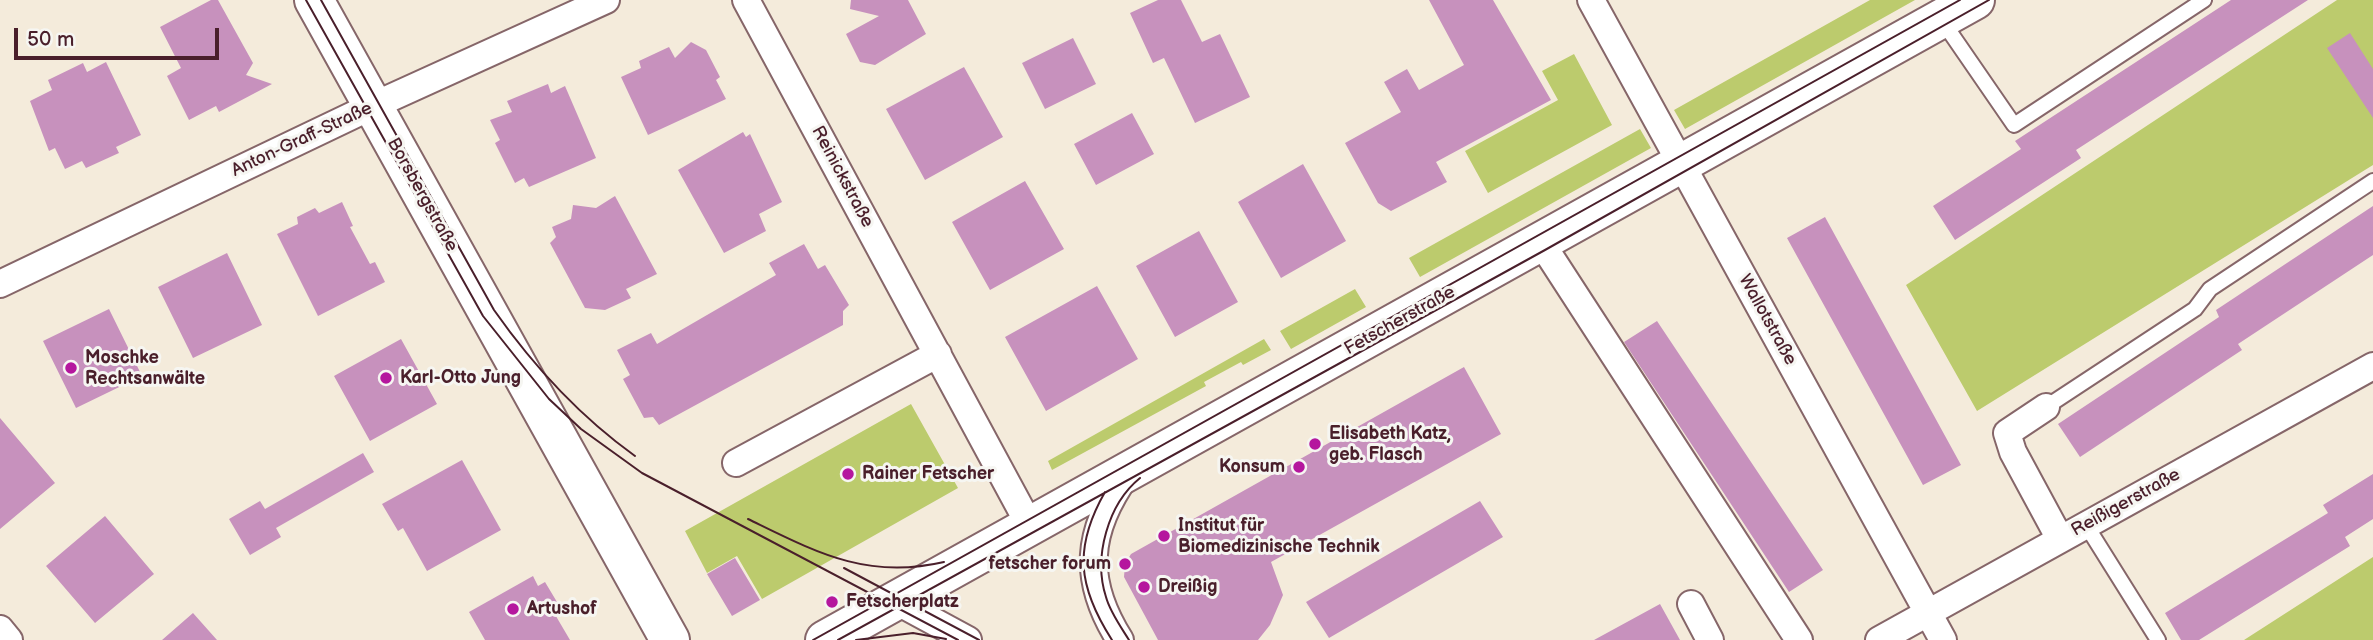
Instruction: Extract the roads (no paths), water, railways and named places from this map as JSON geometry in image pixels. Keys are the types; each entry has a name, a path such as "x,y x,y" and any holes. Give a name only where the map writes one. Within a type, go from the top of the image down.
{"main road":[{"name":"Borsbergstraße","path":"314,0 670,640"},
{"name":"Fetscherstraße","path":"825,640 1542,244 1975,0"}],"street":[{"name":"Anton-Graff-Straße","path":"0,284 372,106 606,0"},
{"name":"Reinickstraße","path":"746,0 938,354"},
{"name":"Wallotstraße","path":"1591,0 1943,640"},
{"path":"1542,244 1800,640"},
{"path":"736,463 938,354 1030,526"},
{"name":"Reißigerstraße","path":"1879,640 2373,366"},
{"path":"2046,407 2007,433 2013,452 2060,539"},
{"path":"1120,640 1098,599 1093,575 1093,550 1107,509 1129,472"},
{"path":"896,601 968,640"},
{"path":"1691,604 1710,640"},
{"path":"0,629 9,640"}],"lane":[{"path":"1940,19 2014,125 2204,0"},
{"path":"2046,407 2195,309 2210,289 2373,181"},
{"path":"2086,525 2158,640"}],"tram line":[{"path":"306,0 483,316 549,399 581,429 642,473 958,640"},
{"path":"321,0 494,310 558,389 595,424 635,456"},
{"path":"813,640 1960,0"},
{"path":"838,640 1545,250 1989,0"},
{"path":"1129,640 1108,603 1101,565 1106,532 1112,517 1119,502 1140,478"},
{"path":"1105,492 1088,531 1084,567 1092,602 1112,640"},
{"path":"748,519 842,560 890,568 944,562"},
{"path":"844,568 979,640"},
{"path":"856,640 913,633 946,639"}],"place":[{"name":"Moschke Rechtsanwälte","path":"71,368"},
{"name":"Karl-Otto Jung","path":"386,378"},
{"name":"Elisabeth Katz, geb. Flasch","path":"1315,444"},
{"name":"Konsum","path":"1299,467"},
{"name":"Rainer Fetscher","path":"848,474"},
{"name":"Institut für Biomedizinische Technik","path":"1164,536"},
{"name":"fetscher forum","path":"1125,564"},
{"name":"Dreißig","path":"1144,587"},
{"name":"Fetscherplatz","path":"832,602"},
{"name":"Artushof","path":"513,609"}]}
